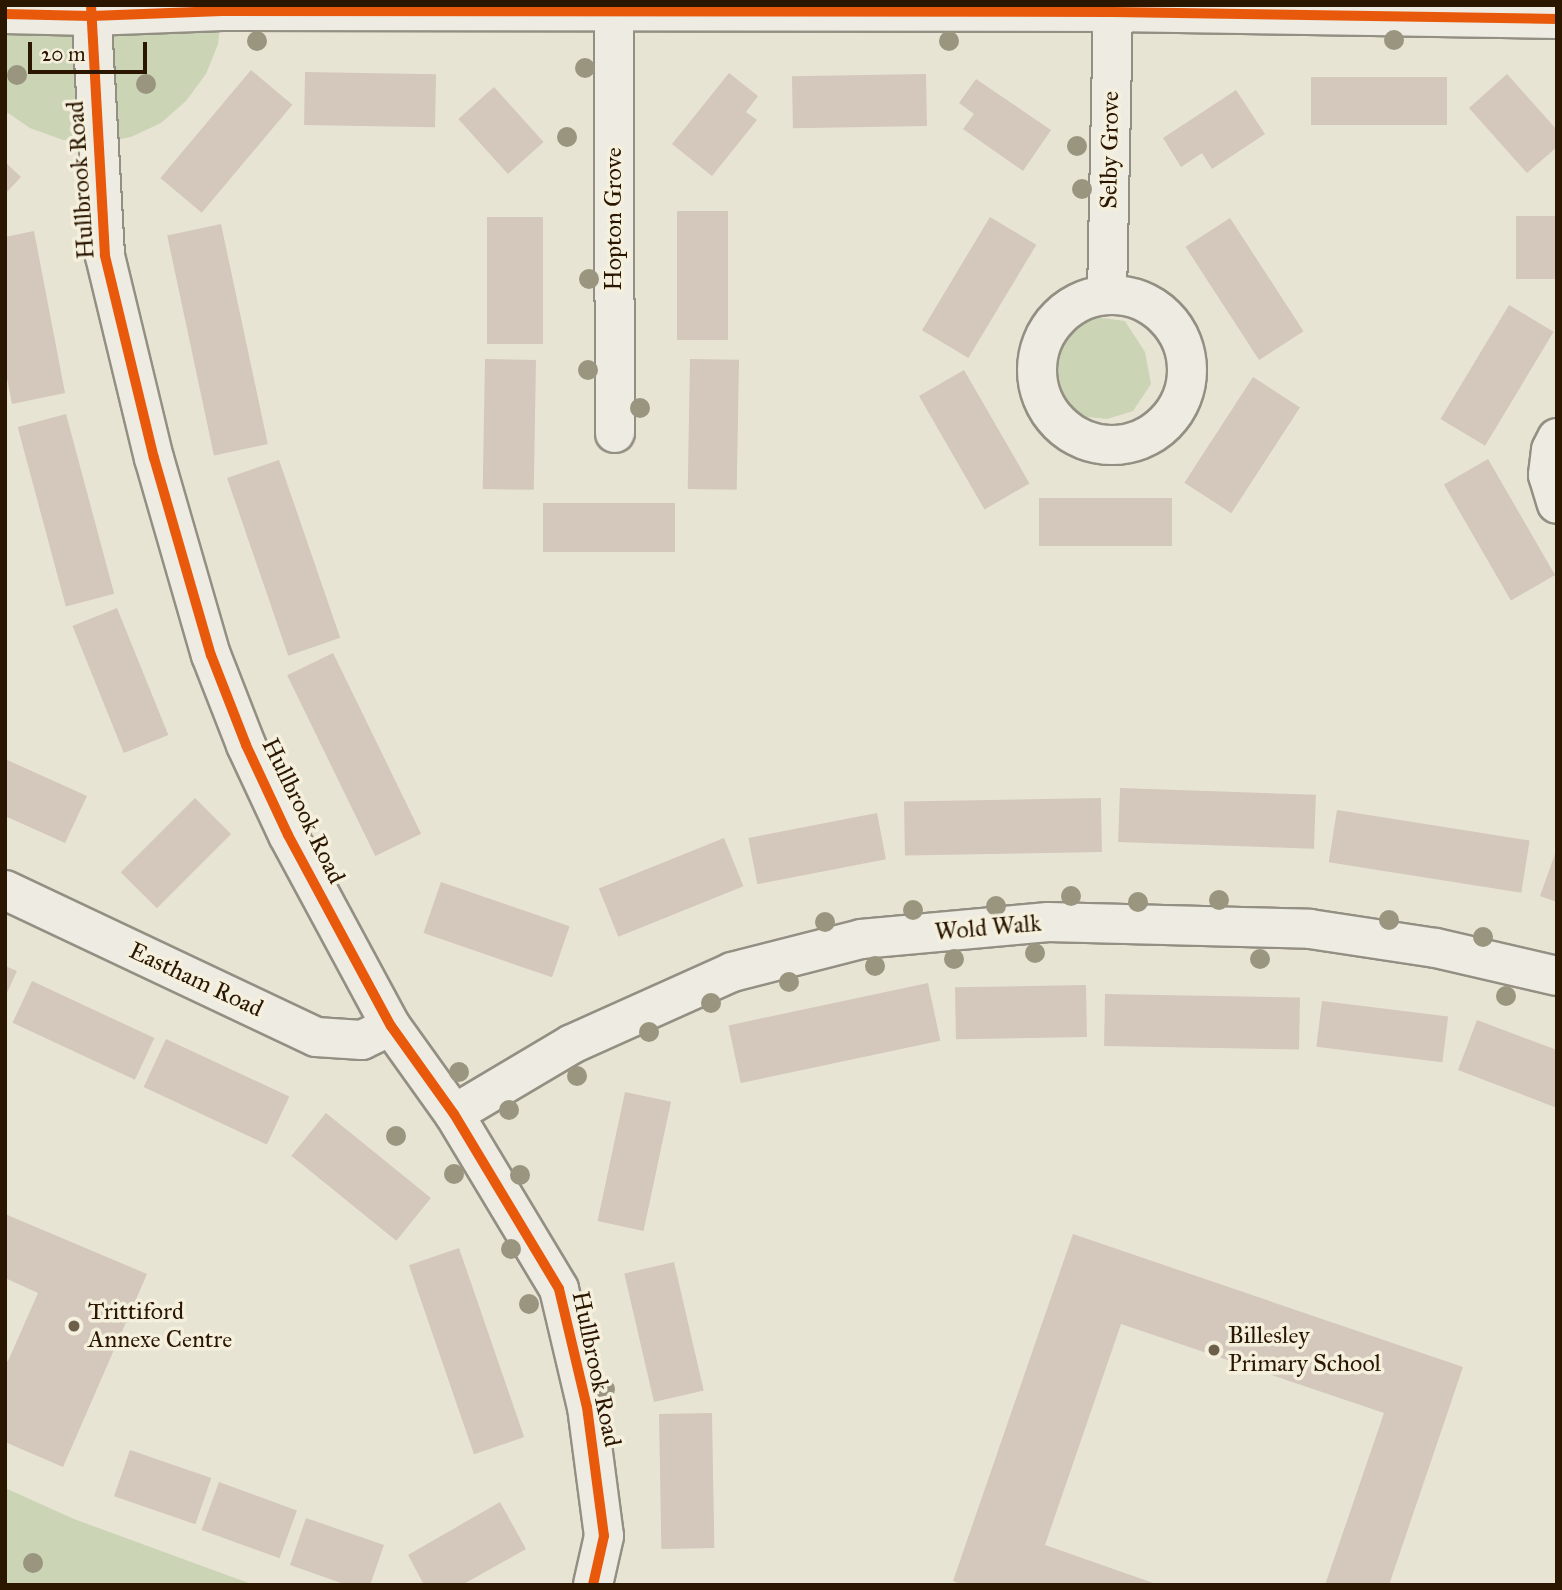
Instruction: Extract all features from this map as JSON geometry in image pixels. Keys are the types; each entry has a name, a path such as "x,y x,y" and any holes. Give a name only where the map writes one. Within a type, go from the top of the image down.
{"street":[{"name":"Hopton Grove","path":"614,9 615,433"},
{"path":"5,14 91,10 1113,9 1557,19"},
{"name":"Selby Grove","path":"1107,295 1113,9"},
{"name":"Hullbrook Road","path":"91,10 105,256 154,458 211,654 246,745 288,835 391,1026 453,1114 559,1289 587,1407 604,1536 593,1585"},
{"path":"1557,438 1551,450 1548,475 1557,503"},
{"name":"Eastham Road","path":"5,890 316,1037 362,1040 391,1026"},
{"name":"Wold Walk","path":"453,1114 572,1044 732,972 862,939 1048,922 1310,929 1436,948 1557,976"}],"green space":[{"path":"5,5 222,11 218,44 206,74 186,101 161,123 131,137 99,143 63,140 30,128 5,111"},
{"path":"1095,317 1125,321 1145,352 1151,384 1133,411 1107,419 1078,416 1056,393 1052,368 1059,342"},
{"path":"5,1488 74,1519 254,1585 13,1585 5,1582"}],"building":[{"path":"251,70 292,105 202,213 160,178"},
{"path":"305,72 436,74 435,127 304,125"},
{"path":"729,73 758,96 746,112 757,120 712,176 672,144"},
{"path":"926,74 927,126 793,128 792,76"},
{"path":"1507,74 1557,130 1557,147 1527,173 1469,108"},
{"path":"1311,77 1447,77 1447,125 1311,125"},
{"path":"976,79 1051,130 1023,171 963,129 974,114 959,103"},
{"path":"494,87 544,142 508,174 458,119"},
{"path":"1236,90 1265,134 1212,169 1202,153 1181,167 1163,138"},
{"path":"5,162 21,177 5,194"},
{"path":"677,211 728,211 728,340 677,340"},
{"path":"1516,216 1557,216 1557,279 1516,279"},
{"path":"487,217 543,217 543,344 487,344"},
{"path":"990,217 1036,245 968,358 922,330"},
{"path":"1230,218 1304,331 1259,360 1186,247"},
{"path":"221,224 268,444 214,456 167,235"},
{"path":"34,231 65,393 12,404 5,368 5,237"},
{"path":"1509,305 1554,332 1485,446 1440,419"},
{"path":"485,359 536,360 534,490 483,489"},
{"path":"690,359 739,360 737,490 688,489"},
{"path":"964,370 1030,483 984,509 919,396"},
{"path":"1253,377 1300,407 1231,513 1184,483"},
{"path":"66,414 114,594 66,607 18,427"},
{"path":"1488,459 1555,575 1511,601 1444,484"},
{"path":"279,460 340,638 288,656 227,478"},
{"path":"1039,498 1172,498 1172,546 1039,546"},
{"path":"543,503 675,503 675,552 543,552"},
{"path":"117,608 168,735 124,753 72,626"},
{"path":"333,653 421,834 375,856 287,675"},
{"path":"5,759 87,796 65,843 5,816"},
{"path":"1120,788 1316,795 1314,849 1118,842"},
{"path":"195,798 231,834 157,908 121,872"},
{"path":"1101,798 1102,852 905,855 904,801"},
{"path":"1337,810 1530,841 1521,893 1329,862"},
{"path":"877,813 886,859 757,884 748,838"},
{"path":"724,838 743,886 618,937 599,889"},
{"path":"1557,851 1557,902 1540,896"},
{"path":"441,882 570,926 552,977 423,933"},
{"path":"5,966 17,971 5,997"},
{"path":"32,981 154,1038 135,1080 13,1023"},
{"path":"928,983 940,1041 741,1083 728,1025"},
{"path":"1086,985 1087,1037 956,1039 955,987"},
{"path":"1105,994 1300,997 1299,1049 1104,1046"},
{"path":"1322,1001 1448,1016 1442,1062 1316,1047"},
{"path":"1477,1020 1557,1050 1557,1108 1458,1070"},
{"path":"166,1039 289,1096 267,1145 144,1087"},
{"path":"625,1092 671,1102 644,1231 598,1221"},
{"path":"326,1113 431,1198 396,1241 291,1156"},
{"name":"Trittiford Annexe Centre","path":"5,1214 147,1274 63,1467 5,1442 5,1360 8,1361 38,1293 5,1278"},
{"path":"1073,1234 1463,1367 1389,1585 1325,1585 1384,1413 1121,1324 1045,1545 1159,1585 963,1585 953,1581"},
{"path":"459,1248 524,1437 474,1454 409,1265"},
{"path":"674,1262 704,1391 654,1402 624,1273"},
{"path":"712,1413 714,1548 661,1549 659,1414"},
{"path":"130,1450 211,1478 195,1524 114,1496"},
{"path":"219,1482 297,1510 280,1558 202,1530"},
{"path":"500,1502 526,1549 462,1585 424,1585 408,1555"},
{"path":"306,1518 384,1545 370,1585 347,1585 290,1565"}],"cycle path":[{"path":"91,5 105,256 154,458 211,655 246,745 288,835 391,1026 454,1114 559,1289 587,1407 604,1536 593,1585"},
{"path":"5,14 91,16 222,11 1113,12 1557,19"}],"place":[{"name":"Trittiford Annexe Centre","path":"74,1326"},
{"name":"Billesley Primary School","path":"1214,1350"}]}
